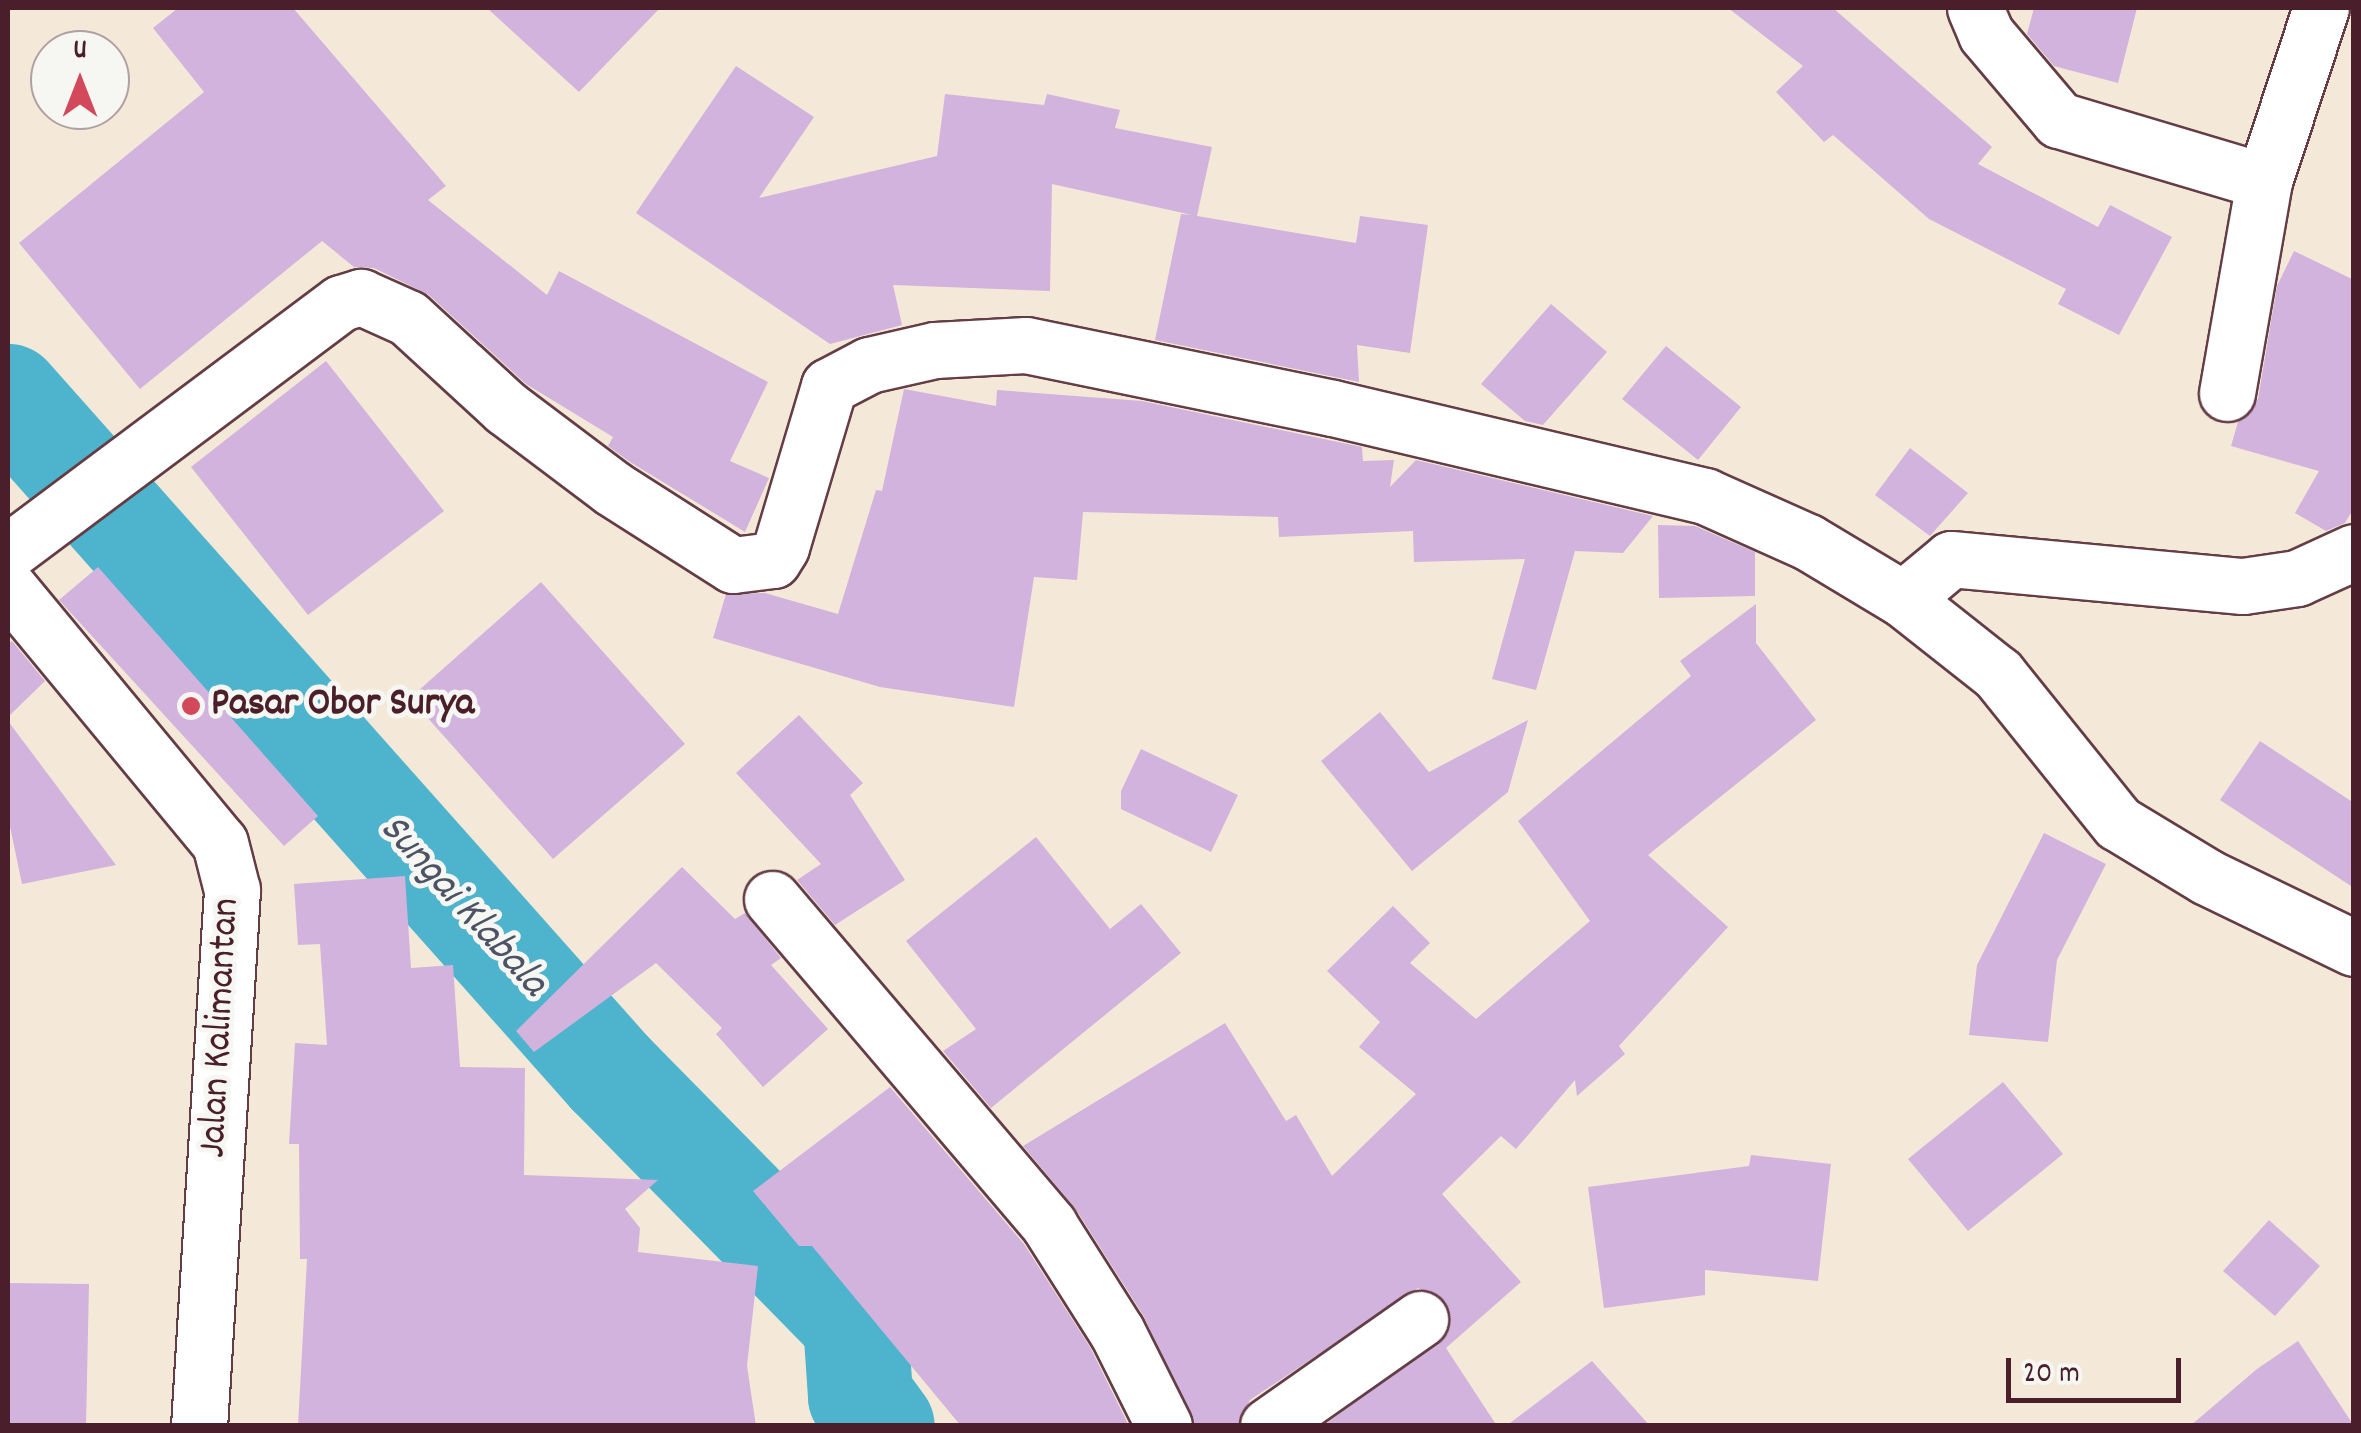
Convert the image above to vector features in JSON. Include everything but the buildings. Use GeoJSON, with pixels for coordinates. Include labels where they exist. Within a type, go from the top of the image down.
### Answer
{"type":"FeatureCollection","features":[{"type":"Feature","properties":{"kind":"street"},"geometry":{"type":"LineString","coordinates":[[1975,8],[1986,34],[2059,120],[2264,181]]}},
{"type":"Feature","properties":{"kind":"street"},"geometry":{"type":"LineString","coordinates":[[2227,393],[2264,181],[2321,8]]}},
{"type":"Feature","properties":{"kind":"street"},"geometry":{"type":"LineString","coordinates":[[27,540],[140,448],[320,324],[341,302],[361,297],[408,318],[506,408],[683,537],[733,565],[773,560],[781,546],[829,386],[869,365],[935,350],[1026,345],[1333,408],[1705,496],[1808,542],[1903,599],[1998,674],[2118,823],[2207,877],[2354,948]]}},
{"type":"Feature","properties":{"kind":"street"},"geometry":{"type":"LineString","coordinates":[[1903,599],[1950,559],[2243,586],[2297,578],[2354,552]]}},
{"type":"Feature","properties":{"kind":"street","name":"Jalan Kalimantan"},"geometry":{"type":"LineString","coordinates":[[8,587],[220,843],[232,890],[199,1426]]}},
{"type":"Feature","properties":{"kind":"street"},"geometry":{"type":"LineString","coordinates":[[772,898],[1049,1224],[1117,1332],[1164,1426]]}},
{"type":"Feature","properties":{"kind":"street"},"geometry":{"type":"LineString","coordinates":[[1268,1426],[1420,1319]]}},
{"type":"Feature","properties":{"kind":"waterway","name":"Sungai Klabala"},"geometry":{"type":"LineString","coordinates":[[8,396],[610,1073],[855,1322],[860,1396],[882,1426]]}},
{"type":"Feature","properties":{"kind":"place","name":"Pasar Obor Surya"},"geometry":{"type":"Point","coordinates":[191,706]}}]}
